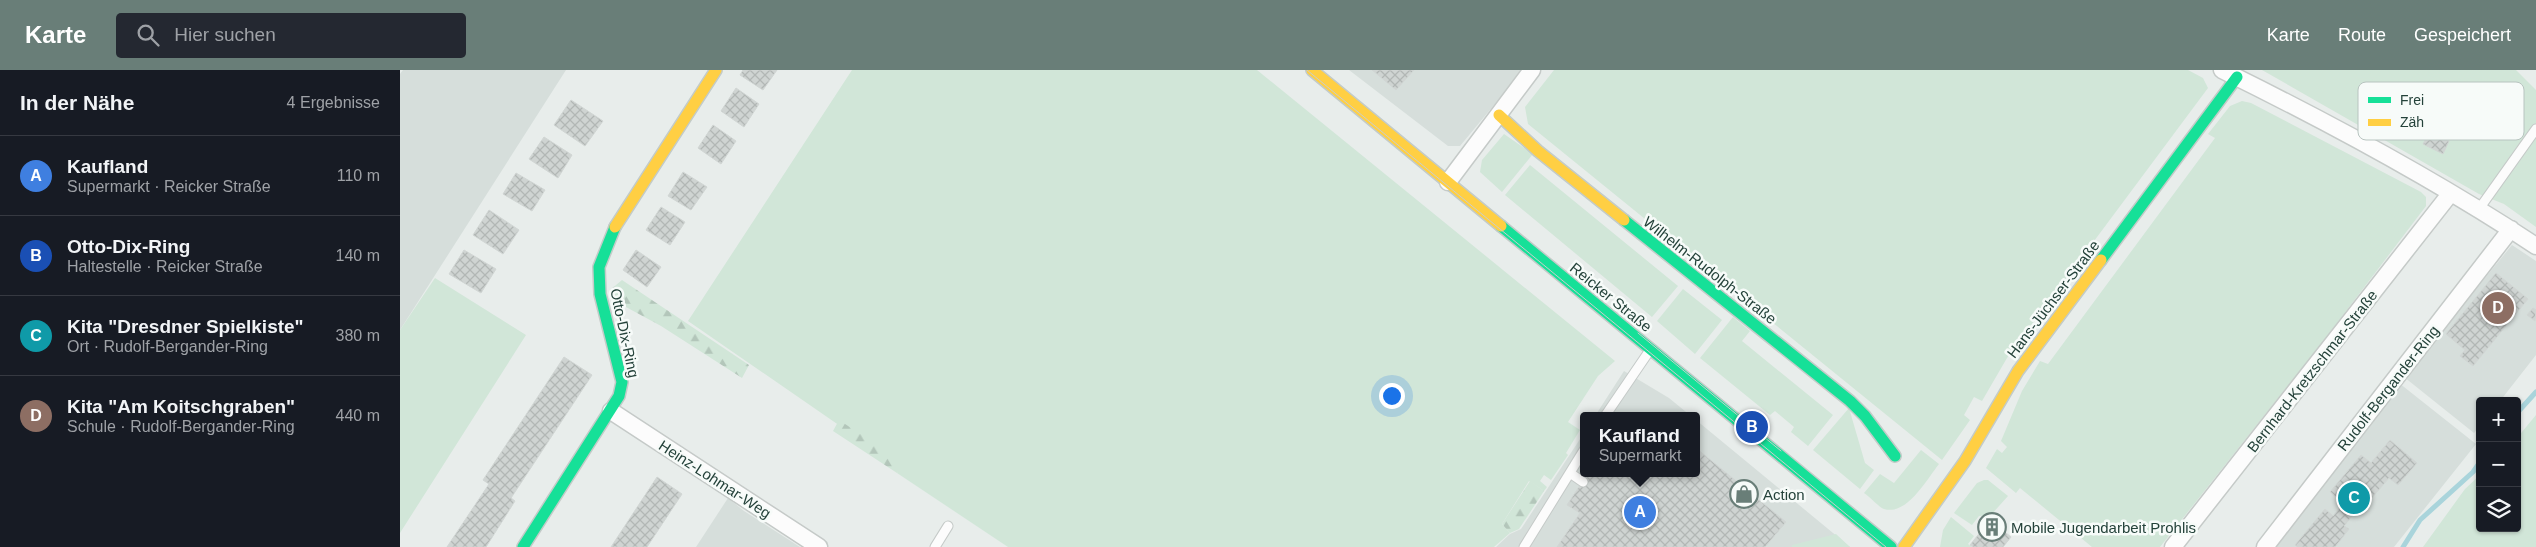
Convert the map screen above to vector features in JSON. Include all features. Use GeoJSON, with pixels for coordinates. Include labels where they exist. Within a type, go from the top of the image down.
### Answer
{"type":"FeatureCollection","features":[{"type":"Feature","properties":{"kind":"street","name":"Otto-Dix-Ring"},"geometry":{"type":"LineString","coordinates":[[523,547],[619,396],[622,382],[600,294],[599,267],[612,231],[716,70]]}},
{"type":"Feature","properties":{"kind":"street","name":"Reicker Straße"},"geometry":{"type":"LineString","coordinates":[[1312,70],[1892,547]]}},
{"type":"Feature","properties":{"kind":"street"},"geometry":{"type":"LineString","coordinates":[[2222,70],[2358,140]]}},
{"type":"Feature","properties":{"kind":"street"},"geometry":{"type":"LineString","coordinates":[[1448,182],[1499,115],[1528,71]]}},
{"type":"Feature","properties":{"kind":"street","name":"Hans-Jüchser-Straße"},"geometry":{"type":"LineString","coordinates":[[1904,547],[1966,461],[1997,412],[2018,370],[2237,78]]}},
{"type":"Feature","properties":{"kind":"street","name":"Wilhelm-Rudolph-Straße"},"geometry":{"type":"LineString","coordinates":[[1499,115],[1546,158],[1850,401],[1865,416],[1895,456]]}},
{"type":"Feature","properties":{"kind":"street"},"geometry":{"type":"LineString","coordinates":[[2359,140],[2479,209],[2536,246]]}},
{"type":"Feature","properties":{"kind":"street","name":"Bernhard-Kretzschmar-Straße"},"geometry":{"type":"LineString","coordinates":[[2173,547],[2450,194]]}},
{"type":"Feature","properties":{"kind":"street","name":"Rudolf-Bergander-Ring"},"geometry":{"type":"LineString","coordinates":[[2265,547],[2511,229]]}},
{"type":"Feature","properties":{"kind":"street","name":"Heinz-Lohmar-Weg"},"geometry":{"type":"LineString","coordinates":[[611,410],[819,547]]}},
{"type":"Feature","properties":{"kind":"lane"},"geometry":{"type":"LineString","coordinates":[[2479,209],[2536,129]]}},
{"type":"Feature","properties":{"kind":"lane"},"geometry":{"type":"LineString","coordinates":[[1608,412],[1650,349]]}},
{"type":"Feature","properties":{"kind":"lane"},"geometry":{"type":"LineString","coordinates":[[1524,547],[1580,456]]}},
{"type":"Feature","properties":{"kind":"lane"},"geometry":{"type":"LineString","coordinates":[[1570,472],[1583,482]]}},
{"type":"Feature","properties":{"kind":"lane"},"geometry":{"type":"LineString","coordinates":[[935,547],[948,526]]}},
{"type":"Feature","properties":{"kind":"shaded area"},"geometry":{"type":"Polygon","coordinates":[[[403,70],[566,70],[400,330],[400,74],[403,70]]]}},
{"type":"Feature","properties":{"kind":"shaded area"},"geometry":{"type":"Polygon","coordinates":[[[1349,70],[1523,70],[1460,146],[1448,146],[1349,70]]]}},
{"type":"Feature","properties":{"kind":"shaded area"},"geometry":{"type":"Polygon","coordinates":[[[2512,245],[2536,261],[2536,355],[2503,397],[2476,397],[2476,431],[2474,433],[2404,377],[2512,245]]]}},
{"type":"Feature","properties":{"kind":"shaded area"},"geometry":{"type":"Polygon","coordinates":[[[1624,371],[1669,398],[1686,412],[1598,412],[1624,371]]]}},
{"type":"Feature","properties":{"kind":"shaded area"},"geometry":{"type":"Polygon","coordinates":[[[2399,383],[2476,444],[2394,547],[2271,547],[2399,383]]]}},
{"type":"Feature","properties":{"kind":"shaded area"},"geometry":{"type":"Polygon","coordinates":[[[1700,423],[1850,547],[1496,547],[1510,534],[1521,529],[1580,439],[1580,477],[1700,477],[1700,423]]]}},
{"type":"Feature","properties":{"kind":"shaded area"},"geometry":{"type":"Polygon","coordinates":[[[728,498],[744,511],[800,547],[696,547],[728,498]]]}},
{"type":"Feature","properties":{"kind":"green space"},"geometry":{"type":"Polygon","coordinates":[[[852,70],[1257,70],[1615,361],[1598,376],[1568,422],[1580,430],[1566,453],[1568,455],[1551,480],[1544,475],[1540,481],[1547,487],[1544,491],[1529,481],[1502,524],[1510,533],[1494,547],[1008,547],[897,473],[898,471],[843,428],[688,321],[852,70]]]}},
{"type":"Feature","properties":{"kind":"green space"},"geometry":{"type":"Polygon","coordinates":[[[1554,70],[2188,70],[2203,78],[2208,88],[2007,358],[1982,401],[1974,397],[1964,415],[1970,420],[1942,460],[1528,124],[1525,107],[1554,70]]]}},
{"type":"Feature","properties":{"kind":"green space"},"geometry":{"type":"Polygon","coordinates":[[[2262,70],[2516,70],[2536,90],[2536,227],[2504,204],[2479,194],[2384,140],[2524,140],[2524,82],[2358,82],[2358,125],[2262,70]]]}},
{"type":"Feature","properties":{"kind":"green space"},"geometry":{"type":"Polygon","coordinates":[[[2242,101],[2251,103],[2421,192],[2426,197],[2426,206],[2321,344],[2160,547],[2092,547],[2020,488],[2016,493],[1986,468],[1997,449],[2002,453],[2007,447],[2001,441],[2022,391],[2040,361],[2048,364],[2215,138],[2208,134],[2230,106],[2242,101]]]}},
{"type":"Feature","properties":{"kind":"green space"},"geometry":{"type":"Polygon","coordinates":[[[1504,134],[1533,154],[1502,192],[1480,172],[1482,160],[1504,134]]]}},
{"type":"Feature","properties":{"kind":"green space"},"geometry":{"type":"Polygon","coordinates":[[[1530,165],[1678,286],[1652,317],[1505,195],[1530,165]]]}},
{"type":"Feature","properties":{"kind":"green space"},"geometry":{"type":"Polygon","coordinates":[[[435,278],[526,335],[400,533],[400,330],[435,278]]]}},
{"type":"Feature","properties":{"kind":"green space"},"geometry":{"type":"Polygon","coordinates":[[[622,280],[749,365],[742,378],[661,326],[613,300],[610,290],[622,280]]]}},
{"type":"Feature","properties":{"kind":"green space"},"geometry":{"type":"Polygon","coordinates":[[[1683,289],[1722,320],[1695,354],[1657,321],[1683,289]]]}},
{"type":"Feature","properties":{"kind":"green space"},"geometry":{"type":"Polygon","coordinates":[[[1733,317],[1750,331],[1742,341],[1833,415],[1808,446],[1791,432],[1794,427],[1775,411],[1770,415],[1700,358],[1733,317]]]}},
{"type":"Feature","properties":{"kind":"green space"},"geometry":{"type":"Polygon","coordinates":[[[1849,408],[1865,463],[1874,470],[1860,489],[1813,450],[1849,408]]]}},
{"type":"Feature","properties":{"kind":"green space"},"geometry":{"type":"Polygon","coordinates":[[[2536,415],[2536,547],[2423,547],[2465,489],[2476,479],[2476,532],[2521,532],[2521,433],[2536,415]]]}},
{"type":"Feature","properties":{"kind":"green space"},"geometry":{"type":"Polygon","coordinates":[[[839,420],[904,463],[897,473],[833,431],[839,420]]]}},
{"type":"Feature","properties":{"kind":"green space"},"geometry":{"type":"Polygon","coordinates":[[[1921,450],[1939,464],[1916,495],[1908,502],[1892,510],[1884,509],[1864,493],[1880,474],[1894,483],[1921,450]]]}},
{"type":"Feature","properties":{"kind":"green space"},"geometry":{"type":"Polygon","coordinates":[[[1988,480],[2008,496],[1991,515],[1979,516],[1972,525],[1954,513],[1977,483],[1988,480]]]}},
{"type":"Feature","properties":{"kind":"green space"},"geometry":{"type":"Polygon","coordinates":[[[1530,481],[1544,491],[1519,529],[1510,533],[1502,524],[1530,481]]]}},
{"type":"Feature","properties":{"kind":"green space"},"geometry":{"type":"Polygon","coordinates":[[[1951,517],[1974,536],[1968,544],[1972,547],[1940,547],[1943,530],[1951,517]]]}},
{"type":"Feature","properties":{"kind":"green space"},"geometry":{"type":"Polygon","coordinates":[[[1836,534],[1850,547],[1792,547],[1792,545],[1836,534]]]}},
{"type":"Feature","properties":{"kind":"building"},"geometry":{"type":"Polygon","coordinates":[[[743,70],[777,70],[763,90],[740,75],[743,70]]]}},
{"type":"Feature","properties":{"kind":"building"},"geometry":{"type":"Polygon","coordinates":[[[1372,70],[1414,70],[1396,90],[1372,70]]]}},
{"type":"Feature","properties":{"kind":"building"},"geometry":{"type":"Polygon","coordinates":[[[736,88],[759,104],[744,127],[721,111],[736,88]]]}},
{"type":"Feature","properties":{"kind":"building"},"geometry":{"type":"Polygon","coordinates":[[[571,100],[603,121],[585,146],[554,125],[571,100]]]}},
{"type":"Feature","properties":{"kind":"building"},"geometry":{"type":"Polygon","coordinates":[[[713,125],[736,141],[721,164],[698,148],[713,125]]]}},
{"type":"Feature","properties":{"kind":"building"},"geometry":{"type":"Polygon","coordinates":[[[544,137],[572,155],[558,178],[529,159],[544,137]]]}},
{"type":"Feature","properties":{"kind":"building"},"geometry":{"type":"Polygon","coordinates":[[[2425,140],[2449,141],[2443,154],[2423,144],[2425,140]]]}},
{"type":"Feature","properties":{"kind":"building"},"geometry":{"type":"Polygon","coordinates":[[[683,172],[707,187],[691,210],[668,196],[683,172]]]}},
{"type":"Feature","properties":{"kind":"building"},"geometry":{"type":"Polygon","coordinates":[[[516,173],[545,190],[532,211],[503,194],[516,173]]]}},
{"type":"Feature","properties":{"kind":"building"},"geometry":{"type":"Polygon","coordinates":[[[661,207],[685,222],[670,245],[646,230],[661,207]]]}},
{"type":"Feature","properties":{"kind":"building"},"geometry":{"type":"Polygon","coordinates":[[[489,210],[519,230],[503,254],[473,235],[489,210]]]}},
{"type":"Feature","properties":{"kind":"building"},"geometry":{"type":"Polygon","coordinates":[[[464,250],[496,269],[481,293],[449,274],[464,250]]]}},
{"type":"Feature","properties":{"kind":"building"},"geometry":{"type":"Polygon","coordinates":[[[636,250],[661,267],[647,287],[623,270],[636,250]]]}},
{"type":"Feature","properties":{"kind":"building"},"geometry":{"type":"Polygon","coordinates":[[[2496,273],[2528,299],[2473,366],[2460,356],[2465,350],[2446,334],[2496,273]]]}},
{"type":"Feature","properties":{"kind":"building"},"geometry":{"type":"Polygon","coordinates":[[[2533,308],[2536,310],[2535,321],[2527,315],[2533,308]]]}},
{"type":"Feature","properties":{"kind":"building"},"geometry":{"type":"Polygon","coordinates":[[[564,357],[592,375],[511,498],[515,501],[486,547],[447,547],[489,484],[483,480],[564,357]]]}},
{"type":"Feature","properties":{"kind":"building"},"geometry":{"type":"Polygon","coordinates":[[[2390,440],[2417,463],[2398,485],[2389,478],[2358,514],[2355,512],[2344,526],[2349,529],[2335,547],[2298,547],[2295,545],[2325,509],[2333,516],[2343,503],[2330,492],[2361,455],[2371,463],[2390,440]]]}},
{"type":"Feature","properties":{"kind":"building"},"geometry":{"type":"Polygon","coordinates":[[[1700,451],[1786,522],[1765,547],[1557,547],[1580,513],[1567,505],[1585,477],[1700,477],[1700,451]]]}},
{"type":"Feature","properties":{"kind":"building"},"geometry":{"type":"Polygon","coordinates":[[[657,477],[682,494],[647,547],[611,547],[657,477]]]}},
{"type":"Feature","properties":{"kind":"building","name":"Mobile Jugendarbeit Prohlis"},"geometry":{"type":"Polygon","coordinates":[[[1990,520],[2011,537],[2003,547],[1973,547],[1970,545],[1990,520]]]}},
{"type":"Feature","properties":{"kind":"waterway"},"geometry":{"type":"LineString","coordinates":[[2521,409],[2536,392]]}},
{"type":"Feature","properties":{"kind":"waterway"},"geometry":{"type":"LineString","coordinates":[[2403,547],[2420,520],[2476,468]]}},
{"type":"Feature","properties":{"kind":"tram line"},"geometry":{"type":"LineString","coordinates":[[1307,70],[1886,547]]}},
{"type":"Feature","properties":{"kind":"tram line"},"geometry":{"type":"LineString","coordinates":[[1638,333],[1781,451]]}},
{"type":"Feature","properties":{"kind":"traffic: fast"},"geometry":{"type":"LineString","coordinates":[[2101,260],[2237,77]]}},
{"type":"Feature","properties":{"kind":"traffic: fast"},"geometry":{"type":"LineString","coordinates":[[1624,220],[1850,401],[1865,416],[1895,456]]}},
{"type":"Feature","properties":{"kind":"traffic: fast"},"geometry":{"type":"LineString","coordinates":[[1501,226],[1891,547]]}},
{"type":"Feature","properties":{"kind":"traffic: fast"},"geometry":{"type":"LineString","coordinates":[[523,547],[619,396],[622,382],[600,294],[599,267],[615,227]]}},
{"type":"Feature","properties":{"kind":"traffic: slow"},"geometry":{"type":"LineString","coordinates":[[615,227],[716,70]]}},
{"type":"Feature","properties":{"kind":"traffic: slow"},"geometry":{"type":"LineString","coordinates":[[1312,70],[1501,226]]}},
{"type":"Feature","properties":{"kind":"traffic: slow"},"geometry":{"type":"LineString","coordinates":[[1499,115],[1538,151],[1624,220]]}},
{"type":"Feature","properties":{"kind":"traffic: slow"},"geometry":{"type":"LineString","coordinates":[[1904,547],[1965,461],[2018,371],[2101,260]]}},
{"type":"Feature","properties":{"kind":"place","name":"Kita \"Am Koitschgraben\""},"geometry":{"type":"Point","coordinates":[2498,308]}},
{"type":"Feature","properties":{"kind":"place","name":"Otto-Dix-Ring"},"geometry":{"type":"Point","coordinates":[1752,427]}},
{"type":"Feature","properties":{"kind":"place","name":"Action"},"geometry":{"type":"Point","coordinates":[1744,494]}},
{"type":"Feature","properties":{"kind":"place","name":"Kita \"Dresdner Spielkiste\""},"geometry":{"type":"Point","coordinates":[2354,498]}},
{"type":"Feature","properties":{"kind":"place","name":"Kaufland"},"geometry":{"type":"Point","coordinates":[1640,512]}},
{"type":"Feature","properties":{"kind":"place","name":"Mobile Jugendarbeit Prohlis"},"geometry":{"type":"Point","coordinates":[1992,527]}}]}
